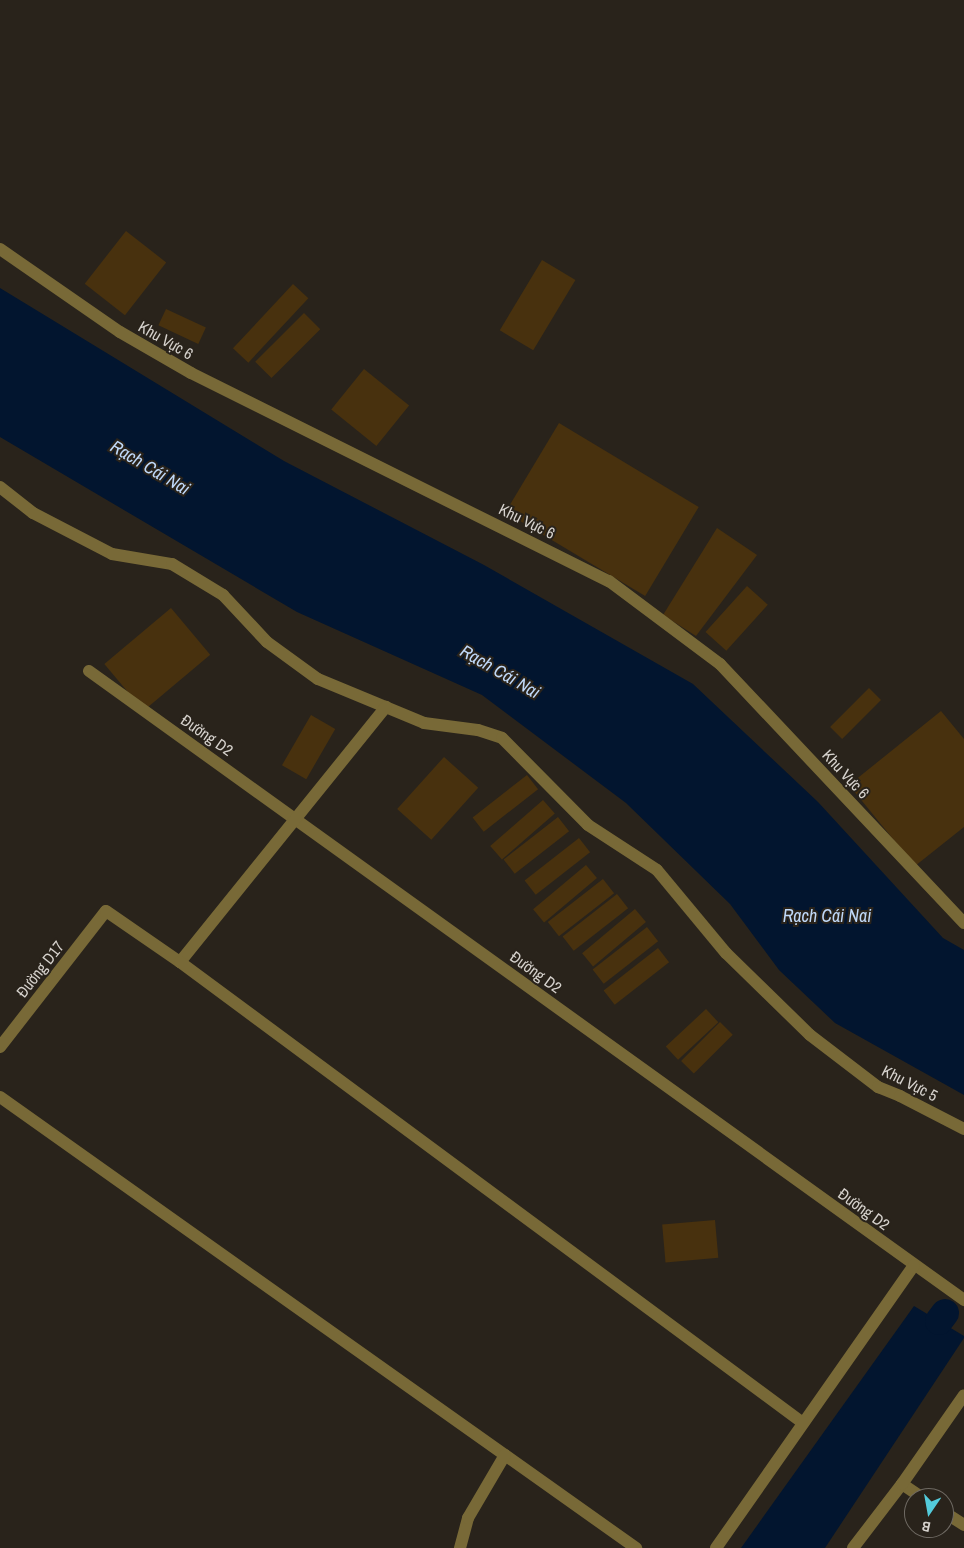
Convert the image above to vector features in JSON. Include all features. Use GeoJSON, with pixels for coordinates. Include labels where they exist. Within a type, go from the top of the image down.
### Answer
{"type":"FeatureCollection","features":[{"type":"Feature","properties":{"kind":"street","name":"Khu Vực 6"},"geometry":{"type":"LineString","coordinates":[[0,249],[120,332],[160,356],[609,581],[720,664],[964,923]]}},
{"type":"Feature","properties":{"kind":"street","name":"Khu Vực 5"},"geometry":{"type":"LineString","coordinates":[[0,487],[33,513],[112,554],[172,564],[223,594],[268,642],[318,679],[424,723],[478,730],[502,738],[588,825],[657,870],[726,953],[810,1035],[878,1087],[900,1096],[964,1129]]}},
{"type":"Feature","properties":{"kind":"street","name":"Đường D2"},"geometry":{"type":"LineString","coordinates":[[89,671],[964,1300]]}},
{"type":"Feature","properties":{"kind":"street"},"geometry":{"type":"LineString","coordinates":[[386,707],[180,962],[804,1424]]}},
{"type":"Feature","properties":{"kind":"street","name":"Đường D17"},"geometry":{"type":"LineString","coordinates":[[0,1047],[106,911],[180,962]]}},
{"type":"Feature","properties":{"kind":"street"},"geometry":{"type":"LineString","coordinates":[[0,1097],[636,1548]]}},
{"type":"Feature","properties":{"kind":"street"},"geometry":{"type":"LineString","coordinates":[[716,1548],[914,1265]]}},
{"type":"Feature","properties":{"kind":"street"},"geometry":{"type":"LineString","coordinates":[[853,1548],[902,1484],[964,1395]]}},
{"type":"Feature","properties":{"kind":"street"},"geometry":{"type":"LineString","coordinates":[[460,1548],[468,1518],[505,1455]]}},
{"type":"Feature","properties":{"kind":"street"},"geometry":{"type":"LineString","coordinates":[[902,1484],[908,1488]]}},
{"type":"Feature","properties":{"kind":"water","name":"Rạch Cái Nai"},"geometry":{"type":"Polygon","coordinates":[[[0,288],[284,461],[484,565],[693,684],[818,802],[943,938],[964,950],[964,1095],[835,1023],[779,970],[730,904],[626,803],[482,695],[297,612],[0,437],[0,288]]]}},
{"type":"Feature","properties":{"kind":"water"},"geometry":{"type":"Polygon","coordinates":[[[914,1306],[964,1336],[964,1338],[825,1548],[741,1548],[914,1306]]]}},
{"type":"Feature","properties":{"kind":"building"},"geometry":{"type":"Polygon","coordinates":[[[126,231],[166,262],[125,315],[85,284],[126,231]]]}},
{"type":"Feature","properties":{"kind":"building"},"geometry":{"type":"Polygon","coordinates":[[[542,260],[575,280],[533,350],[500,330],[542,260]]]}},
{"type":"Feature","properties":{"kind":"building"},"geometry":{"type":"Polygon","coordinates":[[[293,284],[308,298],[248,363],[233,348],[293,284]]]}},
{"type":"Feature","properties":{"kind":"building"},"geometry":{"type":"Polygon","coordinates":[[[166,309],[206,328],[198,344],[158,325],[166,309]]]}},
{"type":"Feature","properties":{"kind":"building"},"geometry":{"type":"Polygon","coordinates":[[[304,313],[320,329],[271,378],[255,362],[304,313]]]}},
{"type":"Feature","properties":{"kind":"building"},"geometry":{"type":"Polygon","coordinates":[[[364,369],[409,406],[376,446],[331,409],[364,369]]]}},
{"type":"Feature","properties":{"kind":"building"},"geometry":{"type":"Polygon","coordinates":[[[559,423],[699,507],[645,596],[505,512],[559,423]]]}},
{"type":"Feature","properties":{"kind":"building"},"geometry":{"type":"Polygon","coordinates":[[[717,528],[757,555],[696,636],[663,615],[717,528]]]}},
{"type":"Feature","properties":{"kind":"building"},"geometry":{"type":"Polygon","coordinates":[[[747,586],[768,605],[726,651],[706,632],[747,586]]]}},
{"type":"Feature","properties":{"kind":"building"},"geometry":{"type":"Polygon","coordinates":[[[171,608],[210,655],[144,711],[104,664],[171,608]]]}},
{"type":"Feature","properties":{"kind":"building"},"geometry":{"type":"Polygon","coordinates":[[[869,688],[881,700],[842,739],[830,727],[869,688]]]}},
{"type":"Feature","properties":{"kind":"building"},"geometry":{"type":"Polygon","coordinates":[[[941,711],[964,739],[964,827],[915,866],[849,785],[941,711]]]}},
{"type":"Feature","properties":{"kind":"building"},"geometry":{"type":"Polygon","coordinates":[[[311,715],[335,729],[306,779],[282,765],[311,715]]]}},
{"type":"Feature","properties":{"kind":"building"},"geometry":{"type":"Polygon","coordinates":[[[444,757],[478,788],[431,840],[397,809],[444,757]]]}},
{"type":"Feature","properties":{"kind":"building"},"geometry":{"type":"Polygon","coordinates":[[[527,775],[538,789],[484,832],[473,817],[527,775]]]}},
{"type":"Feature","properties":{"kind":"building"},"geometry":{"type":"Polygon","coordinates":[[[543,800],[555,814],[502,860],[490,846],[543,800]]]}},
{"type":"Feature","properties":{"kind":"building"},"geometry":{"type":"Polygon","coordinates":[[[558,817],[569,831],[515,874],[504,859],[558,817]]]}},
{"type":"Feature","properties":{"kind":"building"},"geometry":{"type":"Polygon","coordinates":[[[579,838],[590,852],[536,895],[525,880],[579,838]]]}},
{"type":"Feature","properties":{"kind":"building"},"geometry":{"type":"Polygon","coordinates":[[[586,865],[597,878],[544,922],[533,909],[586,865]]]}},
{"type":"Feature","properties":{"kind":"building"},"geometry":{"type":"Polygon","coordinates":[[[603,879],[614,893],[559,936],[548,922],[603,879]]]}},
{"type":"Feature","properties":{"kind":"building"},"geometry":{"type":"Polygon","coordinates":[[[617,894],[628,908],[574,951],[563,936],[617,894]]]}},
{"type":"Feature","properties":{"kind":"building"},"geometry":{"type":"Polygon","coordinates":[[[635,909],[646,922],[593,966],[582,953],[635,909]]]}},
{"type":"Feature","properties":{"kind":"building"},"geometry":{"type":"Polygon","coordinates":[[[647,927],[658,941],[604,984],[593,969],[647,927]]]}},
{"type":"Feature","properties":{"kind":"building"},"geometry":{"type":"Polygon","coordinates":[[[658,948],[669,962],[615,1005],[604,990],[658,948]]]}},
{"type":"Feature","properties":{"kind":"building"},"geometry":{"type":"Polygon","coordinates":[[[706,1009],[718,1022],[678,1060],[666,1047],[706,1009]]]}},
{"type":"Feature","properties":{"kind":"building"},"geometry":{"type":"Polygon","coordinates":[[[720,1022],[733,1035],[694,1074],[681,1061],[720,1022]]]}},
{"type":"Feature","properties":{"kind":"building"},"geometry":{"type":"Polygon","coordinates":[[[715,1220],[718,1258],[666,1262],[662,1225],[715,1220]]]}},
{"type":"Feature","properties":{"kind":"waterway"},"geometry":{"type":"LineString","coordinates":[[939,1321],[945,1313]]}}]}
